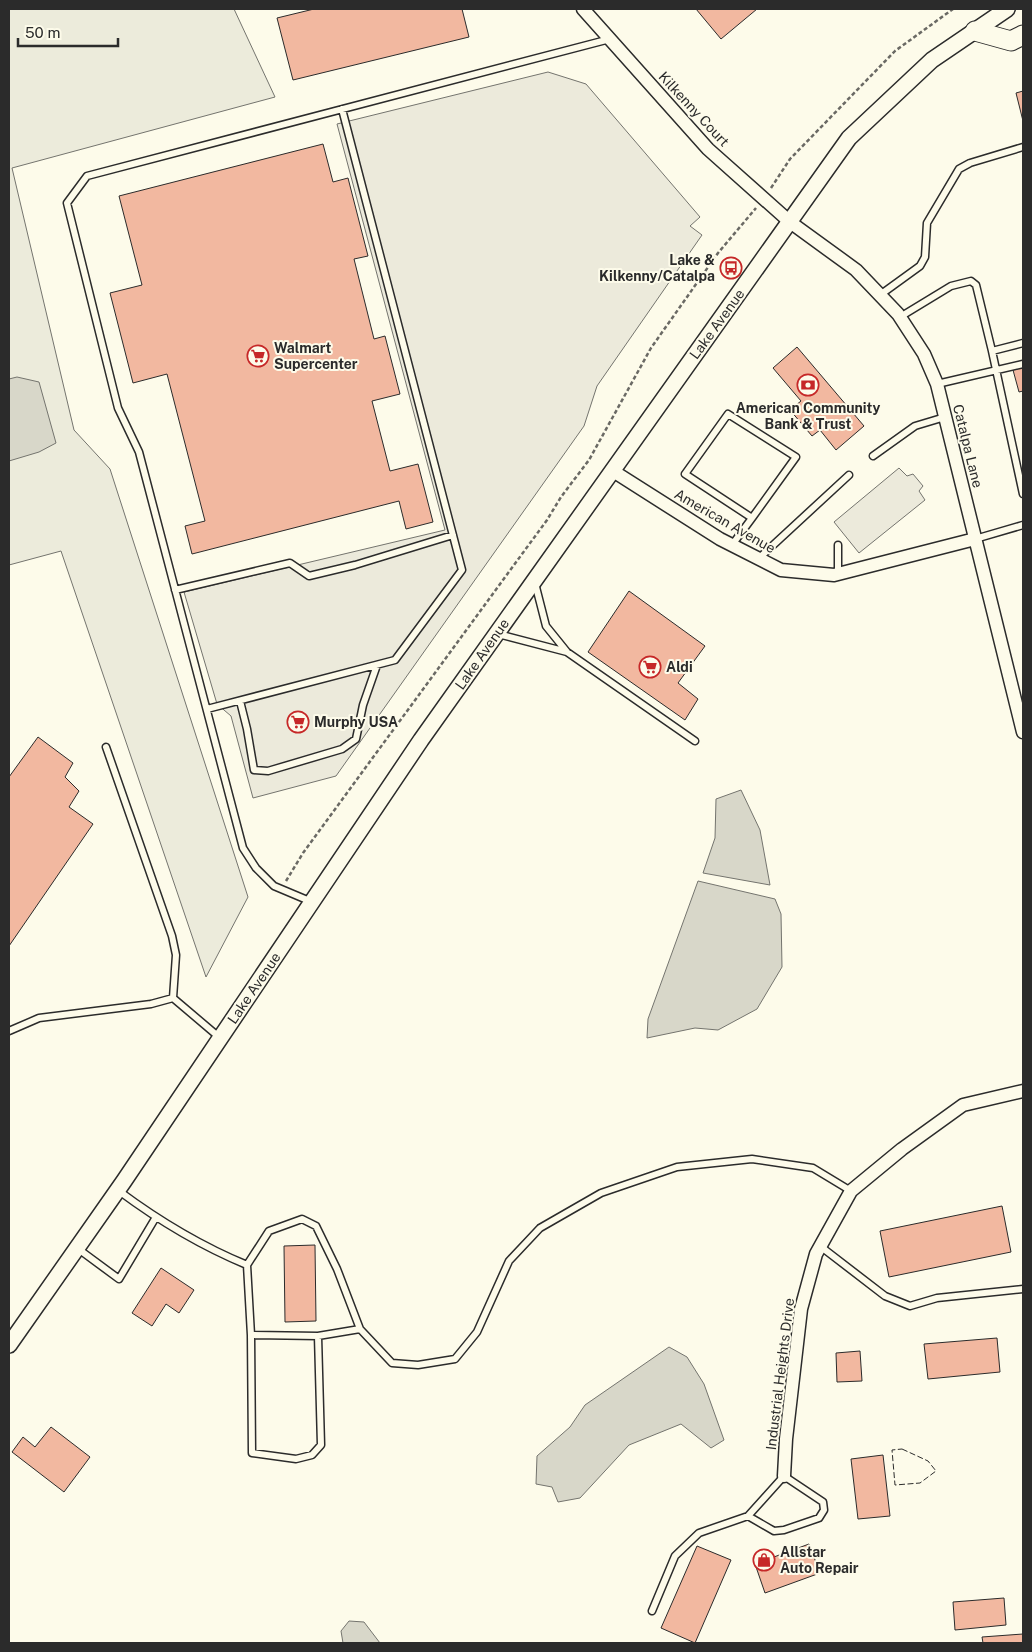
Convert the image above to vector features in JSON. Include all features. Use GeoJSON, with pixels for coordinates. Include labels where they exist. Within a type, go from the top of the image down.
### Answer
{"type":"FeatureCollection","features":[{"type":"Feature","properties":{"kind":"main road"},"geometry":{"type":"LineString","coordinates":[[975,30],[1011,41],[1023,35]]}},
{"type":"Feature","properties":{"kind":"street","name":"Kilkenny Court"},"geometry":{"type":"LineString","coordinates":[[583,9],[708,149],[790,222]]}},
{"type":"Feature","properties":{"kind":"street","name":"Lake Avenue"},"geometry":{"type":"LineString","coordinates":[[9,1345],[118,1190],[421,740],[849,138],[932,60],[1007,9]]}},
{"type":"Feature","properties":{"kind":"street","name":"Catalpa Lane"},"geometry":{"type":"LineString","coordinates":[[790,222],[856,270],[900,317],[924,354],[937,384],[1023,732]]}},
{"type":"Feature","properties":{"kind":"street","name":"American Avenue"},"geometry":{"type":"LineString","coordinates":[[613,471],[732,545],[781,570],[838,574],[975,538]]}},
{"type":"Feature","properties":{"kind":"street","name":"Industrial Heights Drive"},"geometry":{"type":"LineString","coordinates":[[784,1476],[786,1439],[800,1308],[816,1254],[851,1191],[902,1149],[963,1105],[1023,1091]]}},
{"type":"Feature","properties":{"kind":"lane"},"geometry":{"type":"LineString","coordinates":[[312,902],[274,886],[256,868],[243,848],[139,452],[118,408],[67,203],[88,176],[610,39]]}},
{"type":"Feature","properties":{"kind":"lane"},"geometry":{"type":"LineString","coordinates":[[207,709],[396,660],[462,570],[342,110]]}},
{"type":"Feature","properties":{"kind":"lane"},"geometry":{"type":"LineString","coordinates":[[880,295],[920,266],[924,257],[927,223],[959,169],[970,163],[1023,147]]}},
{"type":"Feature","properties":{"kind":"lane"},"geometry":{"type":"LineString","coordinates":[[900,317],[951,286],[971,282],[976,285],[997,370],[1023,494]]}},
{"type":"Feature","properties":{"kind":"lane"},"geometry":{"type":"LineString","coordinates":[[992,351],[1023,342]]}},
{"type":"Feature","properties":{"kind":"lane"},"geometry":{"type":"LineString","coordinates":[[937,384],[1023,364]]}},
{"type":"Feature","properties":{"kind":"lane"},"geometry":{"type":"LineString","coordinates":[[732,545],[752,518],[796,457],[728,414],[685,474],[752,518]]}},
{"type":"Feature","properties":{"kind":"lane"},"geometry":{"type":"LineString","coordinates":[[873,456],[915,426],[945,417]]}},
{"type":"Feature","properties":{"kind":"lane"},"geometry":{"type":"LineString","coordinates":[[758,558],[849,475]]}},
{"type":"Feature","properties":{"kind":"lane"},"geometry":{"type":"LineString","coordinates":[[975,538],[1023,525]]}},
{"type":"Feature","properties":{"kind":"lane"},"geometry":{"type":"LineString","coordinates":[[175,590],[290,563],[309,576],[355,565],[453,536]]}},
{"type":"Feature","properties":{"kind":"lane"},"geometry":{"type":"LineString","coordinates":[[838,545],[838,574]]}},
{"type":"Feature","properties":{"kind":"lane"},"geometry":{"type":"LineString","coordinates":[[534,581],[546,626],[567,652],[695,741]]}},
{"type":"Feature","properties":{"kind":"lane"},"geometry":{"type":"LineString","coordinates":[[496,634],[567,652]]}},
{"type":"Feature","properties":{"kind":"lane"},"geometry":{"type":"LineString","coordinates":[[240,701],[254,770],[268,770],[342,749],[356,739],[363,705],[377,665]]}},
{"type":"Feature","properties":{"kind":"lane"},"geometry":{"type":"LineString","coordinates":[[106,747],[172,936],[176,955],[172,998]]}},
{"type":"Feature","properties":{"kind":"lane"},"geometry":{"type":"LineString","coordinates":[[9,1032],[39,1018],[151,1004],[172,998]]}},
{"type":"Feature","properties":{"kind":"lane"},"geometry":{"type":"LineString","coordinates":[[172,998],[220,1038]]}},
{"type":"Feature","properties":{"kind":"lane"},"geometry":{"type":"LineString","coordinates":[[318,1336],[322,1445],[312,1455],[296,1459],[252,1453],[251,1335],[247,1265],[269,1231],[302,1219],[316,1226],[337,1269],[360,1330],[392,1362],[418,1365],[455,1359],[476,1332],[509,1261],[540,1228],[601,1193],[677,1167],[752,1158],[813,1168],[851,1191]]}},
{"type":"Feature","properties":{"kind":"lane"},"geometry":{"type":"LineString","coordinates":[[118,1190],[156,1217],[218,1253],[247,1265]]}},
{"type":"Feature","properties":{"kind":"lane"},"geometry":{"type":"LineString","coordinates":[[77,1248],[119,1279],[156,1217]]}},
{"type":"Feature","properties":{"kind":"lane"},"geometry":{"type":"LineString","coordinates":[[820,1246],[885,1296],[910,1306],[937,1298],[1023,1289]]}},
{"type":"Feature","properties":{"kind":"lane"},"geometry":{"type":"LineString","coordinates":[[251,1335],[318,1336],[360,1330]]}},
{"type":"Feature","properties":{"kind":"lane"},"geometry":{"type":"LineString","coordinates":[[652,1611],[675,1556],[699,1533],[748,1516],[784,1476],[822,1502],[824,1510],[819,1518],[784,1530],[774,1531],[748,1516]]}},
{"type":"Feature","properties":{"kind":"path"},"geometry":{"type":"LineString","coordinates":[[281,889],[303,853],[548,520],[560,497],[589,460],[651,348],[718,253],[764,199],[790,159],[896,51],[953,9]]}},
{"type":"Feature","properties":{"kind":"shaded area"},"geometry":{"type":"Polygon","coordinates":[[[9,9],[234,9],[275,97],[12,168],[74,430],[110,469],[248,897],[206,977],[61,551],[9,565],[9,9]]]}},
{"type":"Feature","properties":{"kind":"shaded area"},"geometry":{"type":"Polygon","coordinates":[[[548,72],[586,84],[700,217],[690,226],[702,235],[597,386],[584,426],[336,776],[253,798],[231,716],[217,704],[184,592],[445,530],[337,124],[548,72]]]}},
{"type":"Feature","properties":{"kind":"shaded area"},"geometry":{"type":"Polygon","coordinates":[[[17,377],[39,382],[56,443],[39,452],[9,461],[9,379],[17,377]]]}},
{"type":"Feature","properties":{"kind":"shaded area"},"geometry":{"type":"Polygon","coordinates":[[[899,468],[907,476],[913,474],[923,486],[919,491],[925,500],[859,553],[834,522],[899,468]]]}},
{"type":"Feature","properties":{"kind":"shaded area"},"geometry":{"type":"Polygon","coordinates":[[[741,790],[760,830],[770,885],[703,873],[715,838],[716,799],[741,790]]]}},
{"type":"Feature","properties":{"kind":"shaded area"},"geometry":{"type":"Polygon","coordinates":[[[698,881],[775,899],[781,914],[782,967],[757,1009],[718,1030],[695,1028],[647,1038],[648,1019],[698,881]]]}},
{"type":"Feature","properties":{"kind":"shaded area"},"geometry":{"type":"Polygon","coordinates":[[[669,1347],[687,1357],[704,1384],[724,1440],[711,1448],[681,1424],[629,1445],[580,1498],[558,1502],[552,1487],[536,1484],[537,1456],[570,1427],[585,1405],[669,1347]]]}},
{"type":"Feature","properties":{"kind":"shaded area"},"geometry":{"type":"Polygon","coordinates":[[[349,1621],[364,1622],[380,1643],[343,1643],[341,1631],[349,1621]]]}},
{"type":"Feature","properties":{"kind":"building"},"geometry":{"type":"Polygon","coordinates":[[[314,9],[462,9],[469,37],[293,80],[277,18],[314,9]]]}},
{"type":"Feature","properties":{"kind":"building"},"geometry":{"type":"Polygon","coordinates":[[[696,9],[757,9],[721,39],[696,9]]]}},
{"type":"Feature","properties":{"kind":"building"},"geometry":{"type":"Polygon","coordinates":[[[1023,91],[1023,121],[1016,93],[1023,91]]]}},
{"type":"Feature","properties":{"kind":"building","name":"Walmart Supercenter"},"geometry":{"type":"Polygon","coordinates":[[[323,144],[333,182],[348,178],[368,256],[354,259],[374,339],[385,336],[400,394],[372,401],[390,471],[418,464],[433,522],[406,529],[399,501],[192,554],[185,526],[205,521],[167,374],[133,383],[110,293],[142,285],[119,196],[323,144]]]}},
{"type":"Feature","properties":{"kind":"building","name":"American Community Bank & Trust"},"geometry":{"type":"Polygon","coordinates":[[[797,347],[864,426],[836,450],[820,430],[812,436],[790,410],[801,401],[773,368],[797,347]]]}},
{"type":"Feature","properties":{"kind":"building"},"geometry":{"type":"Polygon","coordinates":[[[1023,367],[1023,391],[1019,392],[1013,370],[1023,367]]]}},
{"type":"Feature","properties":{"kind":"building","name":"Aldi"},"geometry":{"type":"Polygon","coordinates":[[[629,591],[705,646],[678,683],[698,699],[685,720],[588,652],[629,591]]]}},
{"type":"Feature","properties":{"kind":"building"},"geometry":{"type":"Polygon","coordinates":[[[38,737],[73,763],[65,777],[79,791],[69,807],[93,824],[9,946],[9,777],[38,737]]]}},
{"type":"Feature","properties":{"kind":"building"},"geometry":{"type":"Polygon","coordinates":[[[1002,1206],[1011,1252],[889,1277],[880,1231],[1002,1206]]]}},
{"type":"Feature","properties":{"kind":"building"},"geometry":{"type":"Polygon","coordinates":[[[315,1245],[316,1321],[285,1322],[284,1246],[315,1245]]]}},
{"type":"Feature","properties":{"kind":"building"},"geometry":{"type":"Polygon","coordinates":[[[161,1268],[194,1290],[179,1313],[166,1304],[152,1326],[132,1313],[161,1268]]]}},
{"type":"Feature","properties":{"kind":"building"},"geometry":{"type":"Polygon","coordinates":[[[997,1338],[1000,1372],[928,1379],[924,1344],[997,1338]]]}},
{"type":"Feature","properties":{"kind":"building"},"geometry":{"type":"Polygon","coordinates":[[[860,1351],[862,1381],[837,1382],[836,1353],[860,1351]]]}},
{"type":"Feature","properties":{"kind":"building"},"geometry":{"type":"Polygon","coordinates":[[[51,1427],[90,1457],[64,1492],[12,1452],[23,1437],[35,1447],[51,1427]]]}},
{"type":"Feature","properties":{"kind":"building"},"geometry":{"type":"Polygon","coordinates":[[[883,1455],[890,1516],[858,1519],[851,1459],[883,1455]]]}},
{"type":"Feature","properties":{"kind":"building"},"geometry":{"type":"Polygon","coordinates":[[[809,1544],[820,1573],[765,1593],[755,1564],[809,1544]]]}},
{"type":"Feature","properties":{"kind":"building"},"geometry":{"type":"Polygon","coordinates":[[[697,1546],[731,1560],[695,1643],[661,1628],[697,1546]]]}},
{"type":"Feature","properties":{"kind":"building"},"geometry":{"type":"Polygon","coordinates":[[[1004,1598],[1006,1625],[955,1630],[953,1602],[1004,1598]]]}},
{"type":"Feature","properties":{"kind":"building"},"geometry":{"type":"Polygon","coordinates":[[[1023,1634],[1023,1643],[983,1643],[982,1637],[1023,1634]]]}},
{"type":"Feature","properties":{"kind":"fence"},"geometry":{"type":"LineString","coordinates":[[902,1449],[928,1461],[936,1471],[920,1483],[895,1485],[892,1450],[902,1449]]}},
{"type":"Feature","properties":{"kind":"place","name":"Lake & Kilkenny/Catalpa"},"geometry":{"type":"Point","coordinates":[731,268]}},
{"type":"Feature","properties":{"kind":"place","name":"Walmart Supercenter"},"geometry":{"type":"Point","coordinates":[258,356]}},
{"type":"Feature","properties":{"kind":"place","name":"American Community Bank & Trust"},"geometry":{"type":"Point","coordinates":[808,385]}},
{"type":"Feature","properties":{"kind":"place","name":"Aldi"},"geometry":{"type":"Point","coordinates":[650,667]}},
{"type":"Feature","properties":{"kind":"place","name":"Murphy USA"},"geometry":{"type":"Point","coordinates":[298,722]}},
{"type":"Feature","properties":{"kind":"place","name":"Allstar Auto Repair"},"geometry":{"type":"Point","coordinates":[764,1560]}}]}
